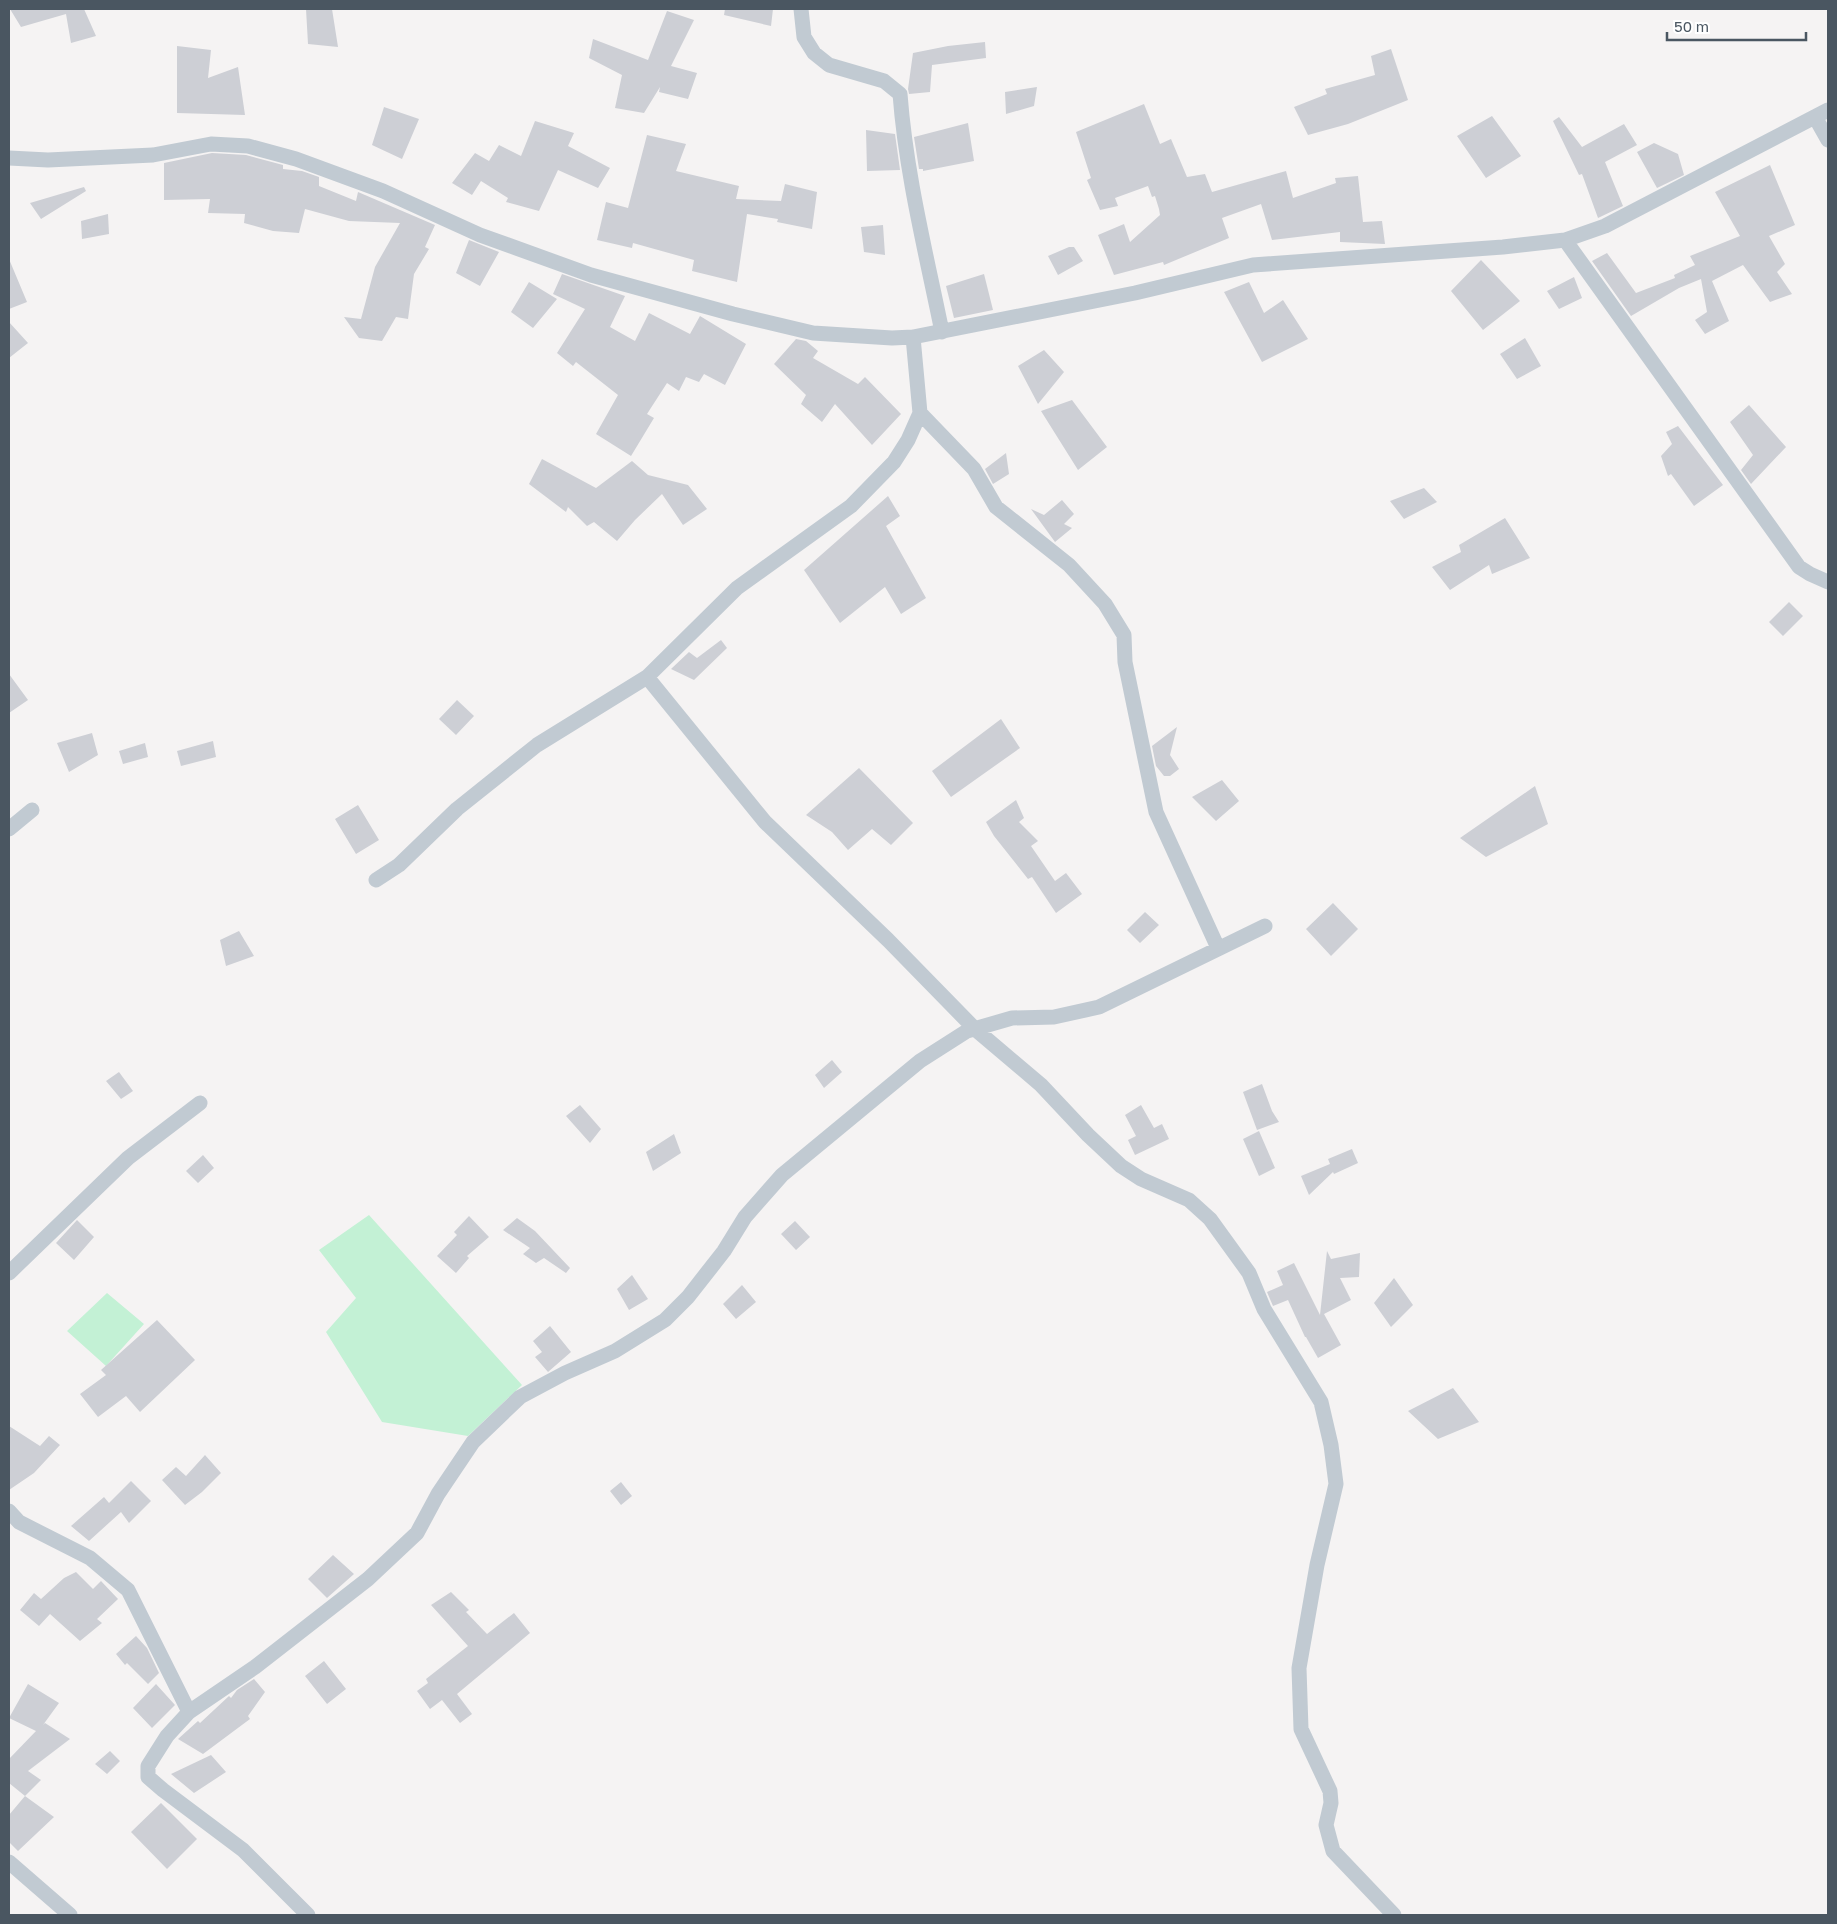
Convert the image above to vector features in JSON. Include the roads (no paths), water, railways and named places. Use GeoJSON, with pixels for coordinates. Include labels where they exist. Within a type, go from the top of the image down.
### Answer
{"type":"FeatureCollection","features":[{"type":"Feature","properties":{"kind":"street"},"geometry":{"type":"LineString","coordinates":[[801,9],[804,36],[814,53],[829,65],[884,81],[900,94],[902,122],[916,202],[942,332]]}},
{"type":"Feature","properties":{"kind":"street"},"geometry":{"type":"LineString","coordinates":[[9,158],[48,160],[134,156],[153,155],[211,144],[248,146],[296,159],[374,188],[480,235],[591,275],[733,314],[814,333],[913,337],[1135,293],[1253,265],[1503,247],[1565,240],[1606,226],[1822,114],[1828,140]]}},
{"type":"Feature","properties":{"kind":"street"},"geometry":{"type":"LineString","coordinates":[[1565,240],[1799,568],[1828,582]]}},
{"type":"Feature","properties":{"kind":"street"},"geometry":{"type":"LineString","coordinates":[[376,880],[399,866],[457,809],[537,745],[647,677],[736,588],[850,506],[894,462],[908,440],[920,413],[913,337]]}},
{"type":"Feature","properties":{"kind":"street"},"geometry":{"type":"LineString","coordinates":[[920,413],[974,469],[996,507],[1069,565],[1105,604],[1124,634],[1125,662],[1156,812],[1218,948]]}},
{"type":"Feature","properties":{"kind":"street"},"geometry":{"type":"LineString","coordinates":[[647,677],[765,822],[888,940],[975,1029],[1041,1085],[1088,1135],[1121,1166],[1141,1179],[1189,1200],[1210,1219],[1249,1273],[1264,1309],[1321,1402],[1331,1445],[1336,1484],[1316,1565],[1299,1668],[1301,1729],[1330,1791],[1331,1803],[1326,1825],[1333,1850],[1394,1915]]}},
{"type":"Feature","properties":{"kind":"street"},"geometry":{"type":"LineString","coordinates":[[9,828],[32,810]]}},
{"type":"Feature","properties":{"kind":"street"},"geometry":{"type":"LineString","coordinates":[[308,1915],[243,1850],[148,1777],[148,1766],[167,1736],[189,1712],[255,1667],[368,1579],[418,1533],[438,1494],[473,1442],[520,1397],[565,1373],[615,1351],[664,1320],[688,1297],[724,1251],[744,1217],[782,1175],[920,1061],[967,1031],[1012,1018],[1054,1017],[1099,1007],[1265,926]]}},
{"type":"Feature","properties":{"kind":"street"},"geometry":{"type":"LineString","coordinates":[[9,1273],[128,1158],[200,1103]]}},
{"type":"Feature","properties":{"kind":"street"},"geometry":{"type":"LineString","coordinates":[[9,1511],[19,1522],[90,1558],[128,1590],[189,1712]]}},
{"type":"Feature","properties":{"kind":"street"},"geometry":{"type":"LineString","coordinates":[[9,1862],[70,1915]]}}]}
